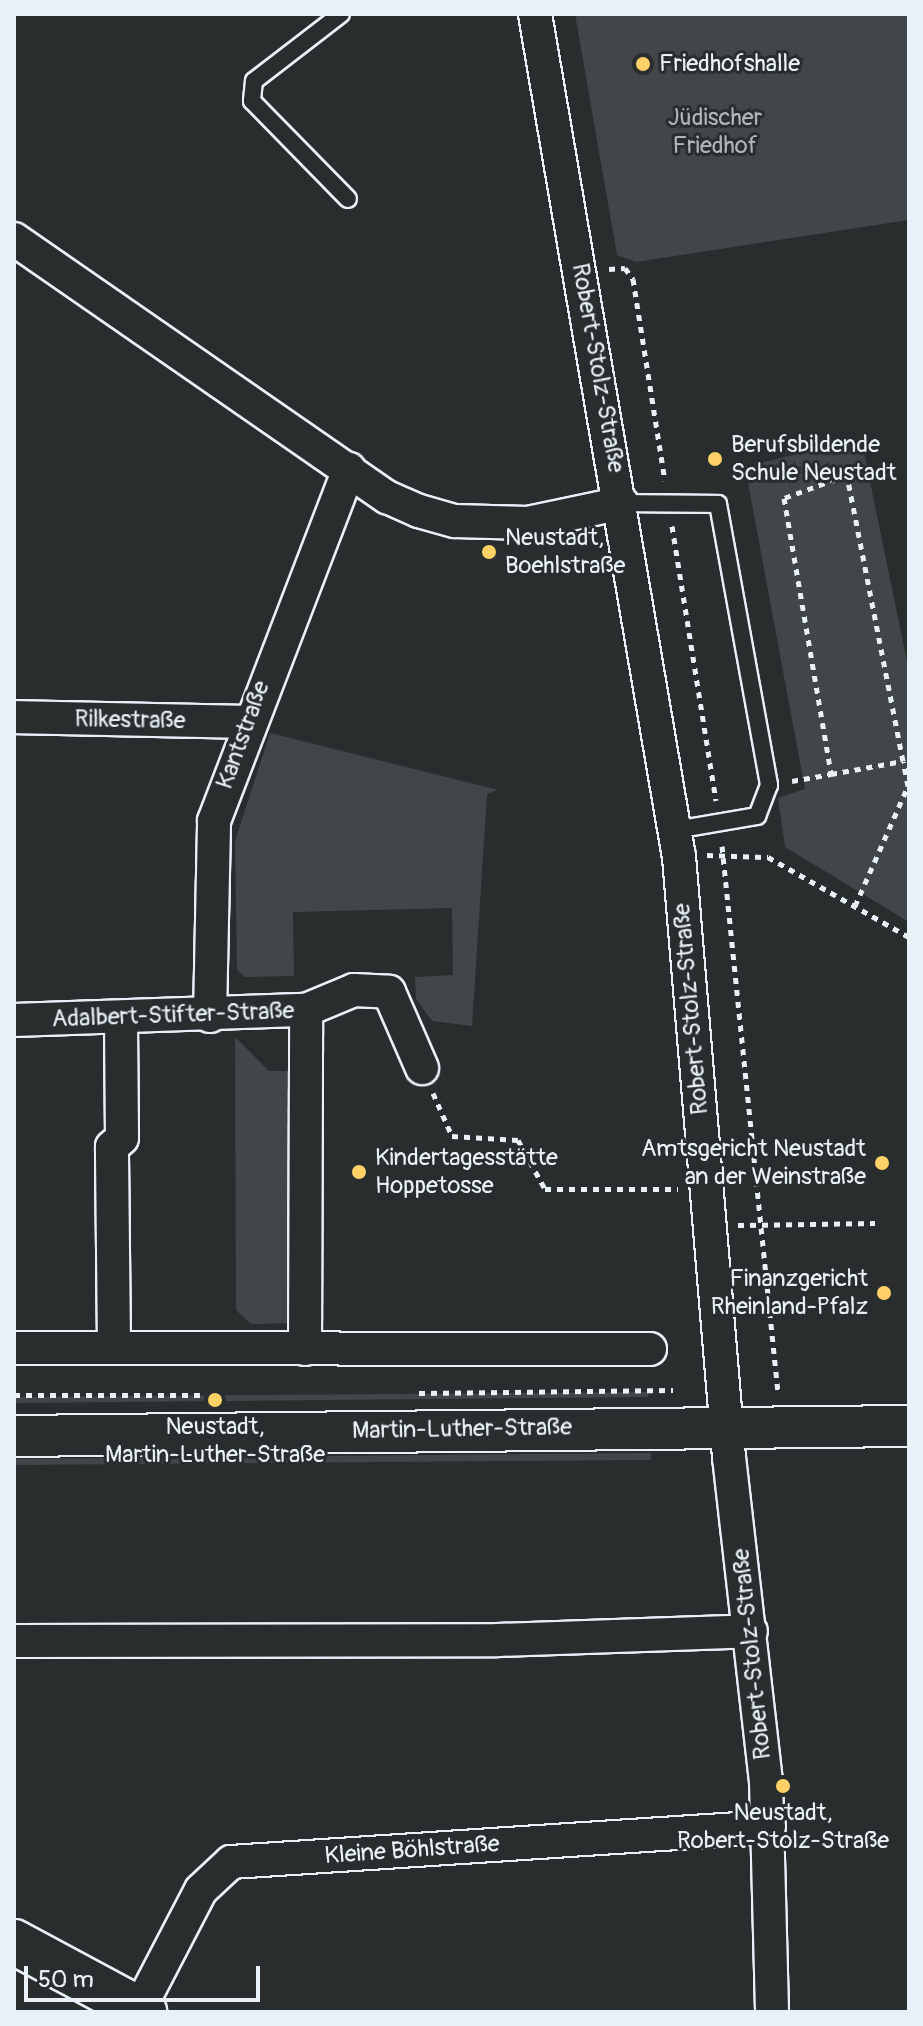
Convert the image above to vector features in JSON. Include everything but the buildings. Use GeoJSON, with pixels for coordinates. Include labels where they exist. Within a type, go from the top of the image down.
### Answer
{"type":"FeatureCollection","features":[{"type":"Feature","properties":{"kind":"main road"},"geometry":{"type":"LineString","coordinates":[[14,1942],[142,2011]]}},
{"type":"Feature","properties":{"kind":"street","name":"Robert-Stolz-Straße"},"geometry":{"type":"LineString","coordinates":[[535,14],[622,503],[675,830],[728,1428],[769,1827],[772,2012]]}},
{"type":"Feature","properties":{"kind":"street"},"geometry":{"type":"LineString","coordinates":[[14,239],[387,497],[455,521],[528,523],[622,503]]}},
{"type":"Feature","properties":{"kind":"street","name":"Kantstraße"},"geometry":{"type":"LineString","coordinates":[[210,1016],[214,821],[246,722],[349,469]]}},
{"type":"Feature","properties":{"kind":"street","name":"Rilkestraße"},"geometry":{"type":"LineString","coordinates":[[14,717],[246,722]]}},
{"type":"Feature","properties":{"kind":"street","name":"Adalbert-Stifter-Straße"},"geometry":{"type":"LineString","coordinates":[[14,1020],[210,1016],[306,1010],[354,990],[389,992],[422,1068]]}},
{"type":"Feature","properties":{"kind":"street"},"geometry":{"type":"LineString","coordinates":[[305,1349],[306,1010]]}},
{"type":"Feature","properties":{"kind":"street"},"geometry":{"type":"LineString","coordinates":[[114,1345],[112,1147],[122,1138],[121,1018]]}},
{"type":"Feature","properties":{"kind":"street"},"geometry":{"type":"LineString","coordinates":[[14,1348],[114,1345],[305,1349],[650,1349]]}},
{"type":"Feature","properties":{"kind":"street","name":"Martin-Luther-Straße"},"geometry":{"type":"LineString","coordinates":[[14,1436],[909,1426]]}},
{"type":"Feature","properties":{"kind":"street"},"geometry":{"type":"LineString","coordinates":[[14,1641],[512,1640],[751,1631]]}},
{"type":"Feature","properties":{"kind":"street","name":"Kleine Böhlstraße"},"geometry":{"type":"LineString","coordinates":[[142,2011],[201,1890],[231,1862],[769,1827]]}},
{"type":"Feature","properties":{"kind":"lane"},"geometry":{"type":"LineString","coordinates":[[341,14],[254,81],[252,101],[348,199]]}},
{"type":"Feature","properties":{"kind":"lane"},"geometry":{"type":"LineString","coordinates":[[622,503],[668,499],[718,504],[769,785],[757,816],[720,827],[675,830]]}},
{"type":"Feature","properties":{"kind":"path"},"geometry":{"type":"LineString","coordinates":[[580,271],[625,268],[633,279],[720,827],[779,1400]]}},
{"type":"Feature","properties":{"kind":"path"},"geometry":{"type":"LineString","coordinates":[[831,774],[784,498],[847,475],[908,786],[855,906]]}},
{"type":"Feature","properties":{"kind":"path"},"geometry":{"type":"LineString","coordinates":[[769,785],[903,761]]}},
{"type":"Feature","properties":{"kind":"path"},"geometry":{"type":"LineString","coordinates":[[723,853],[768,857],[909,937]]}},
{"type":"Feature","properties":{"kind":"path"},"geometry":{"type":"LineString","coordinates":[[422,1068],[452,1136],[518,1140],[545,1189],[707,1189]]}},
{"type":"Feature","properties":{"kind":"path"},"geometry":{"type":"LineString","coordinates":[[709,1225],[875,1223]]}},
{"type":"Feature","properties":{"kind":"green space","name":"Jüdischer Friedhof"},"geometry":{"type":"Polygon","coordinates":[[[575,14],[909,14],[909,220],[636,262],[617,255],[575,14]]]}},
{"type":"Feature","properties":{"kind":"green space"},"geometry":{"type":"Polygon","coordinates":[[[861,438],[909,671],[909,922],[785,847],[778,798],[805,789],[745,467],[861,438]]]}},
{"type":"Feature","properties":{"kind":"green space"},"geometry":{"type":"Polygon","coordinates":[[[270,733],[498,790],[487,794],[472,1026],[432,1021],[416,999],[415,977],[453,975],[452,908],[293,912],[294,976],[245,977],[237,970],[235,841],[270,733]]]}},
{"type":"Feature","properties":{"kind":"green space"},"geometry":{"type":"Polygon","coordinates":[[[235,1037],[269,1071],[297,1071],[294,1323],[251,1324],[236,1310],[235,1037]]]}},
{"type":"Feature","properties":{"kind":"green space"},"geometry":{"type":"Polygon","coordinates":[[[648,1392],[648,1397],[14,1403],[14,1397],[648,1392]]]}},
{"type":"Feature","properties":{"kind":"green space"},"geometry":{"type":"Polygon","coordinates":[[[651,1453],[651,1460],[14,1465],[14,1459],[651,1453]]]}},
{"type":"Feature","properties":{"kind":"place","name":"Friedhofshalle"},"geometry":{"type":"Point","coordinates":[643,64]}},
{"type":"Feature","properties":{"kind":"place","name":"Berufsbildende Schule Neustadt"},"geometry":{"type":"Point","coordinates":[715,459]}},
{"type":"Feature","properties":{"kind":"place","name":"Neustadt, Boehlstraße"},"geometry":{"type":"Point","coordinates":[489,552]}},
{"type":"Feature","properties":{"kind":"place","name":"Amtsgericht Neustadt an der Weinstraße"},"geometry":{"type":"Point","coordinates":[882,1163]}},
{"type":"Feature","properties":{"kind":"place","name":"Kindertagesstätte Hoppetosse"},"geometry":{"type":"Point","coordinates":[359,1172]}},
{"type":"Feature","properties":{"kind":"place","name":"Finanzgericht Rheinland-Pfalz"},"geometry":{"type":"Point","coordinates":[884,1293]}},
{"type":"Feature","properties":{"kind":"place","name":"Neustadt, Martin-Luther-Straße"},"geometry":{"type":"Point","coordinates":[215,1400]}},
{"type":"Feature","properties":{"kind":"place","name":"Neustadt, Robert-Stolz-Straße"},"geometry":{"type":"Point","coordinates":[783,1786]}}]}
